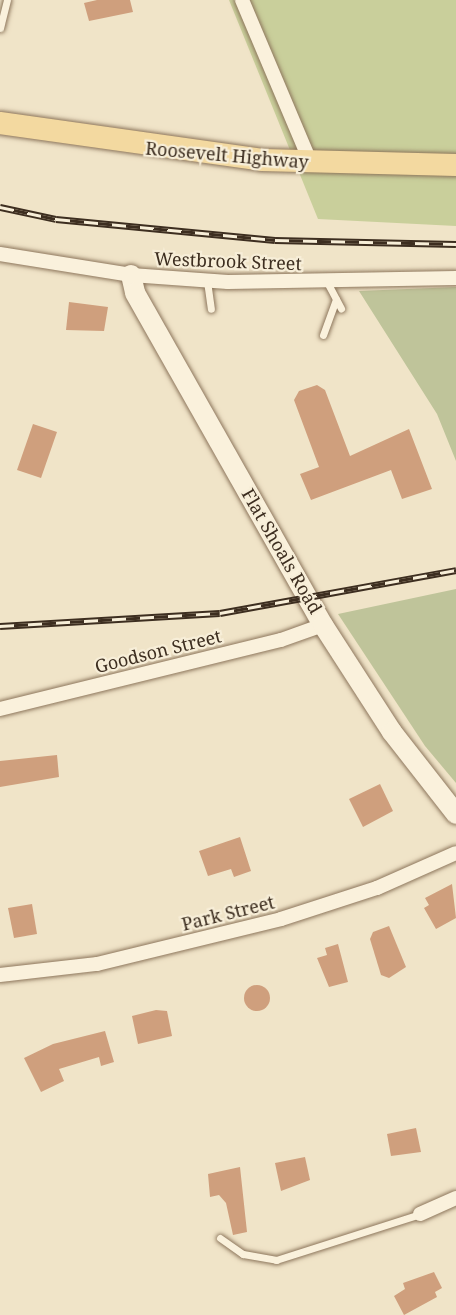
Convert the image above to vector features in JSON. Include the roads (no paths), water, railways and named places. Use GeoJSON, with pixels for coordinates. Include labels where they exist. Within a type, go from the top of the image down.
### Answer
{"type":"FeatureCollection","features":[{"type":"Feature","properties":{"kind":"main road","name":"Roosevelt Highway"},"geometry":{"type":"LineString","coordinates":[[0,123],[183,152],[311,163],[456,165]]}},
{"type":"Feature","properties":{"kind":"street"},"geometry":{"type":"LineString","coordinates":[[242,0],[311,163]]}},
{"type":"Feature","properties":{"kind":"street","name":"Westbrook Street"},"geometry":{"type":"LineString","coordinates":[[0,254],[131,275],[207,280],[327,282],[456,278]]}},
{"type":"Feature","properties":{"kind":"street","name":"Flat Shoals Road"},"geometry":{"type":"LineString","coordinates":[[131,275],[135,293],[323,625],[392,732],[456,814]]}},
{"type":"Feature","properties":{"kind":"street","name":"Goodson Street"},"geometry":{"type":"LineString","coordinates":[[0,710],[281,640],[323,625]]}},
{"type":"Feature","properties":{"kind":"street","name":"Park Street"},"geometry":{"type":"LineString","coordinates":[[0,975],[97,963],[281,919],[377,888],[456,853]]}},
{"type":"Feature","properties":{"kind":"street"},"geometry":{"type":"LineString","coordinates":[[420,1214],[456,1198]]}},
{"type":"Feature","properties":{"kind":"lane"},"geometry":{"type":"LineString","coordinates":[[0,28],[6,0]]}},
{"type":"Feature","properties":{"kind":"lane"},"geometry":{"type":"LineString","coordinates":[[207,280],[211,309]]}},
{"type":"Feature","properties":{"kind":"lane"},"geometry":{"type":"LineString","coordinates":[[327,282],[341,308]]}},
{"type":"Feature","properties":{"kind":"lane"},"geometry":{"type":"LineString","coordinates":[[323,334],[336,299]]}},
{"type":"Feature","properties":{"kind":"lane"},"geometry":{"type":"LineString","coordinates":[[220,1238],[243,1254],[276,1260],[420,1214]]}},
{"type":"Feature","properties":{"kind":"railway"},"geometry":{"type":"LineString","coordinates":[[0,207],[56,219],[275,240],[456,244]]}},
{"type":"Feature","properties":{"kind":"railway"},"geometry":{"type":"LineString","coordinates":[[0,626],[220,613],[456,570]]}}]}
